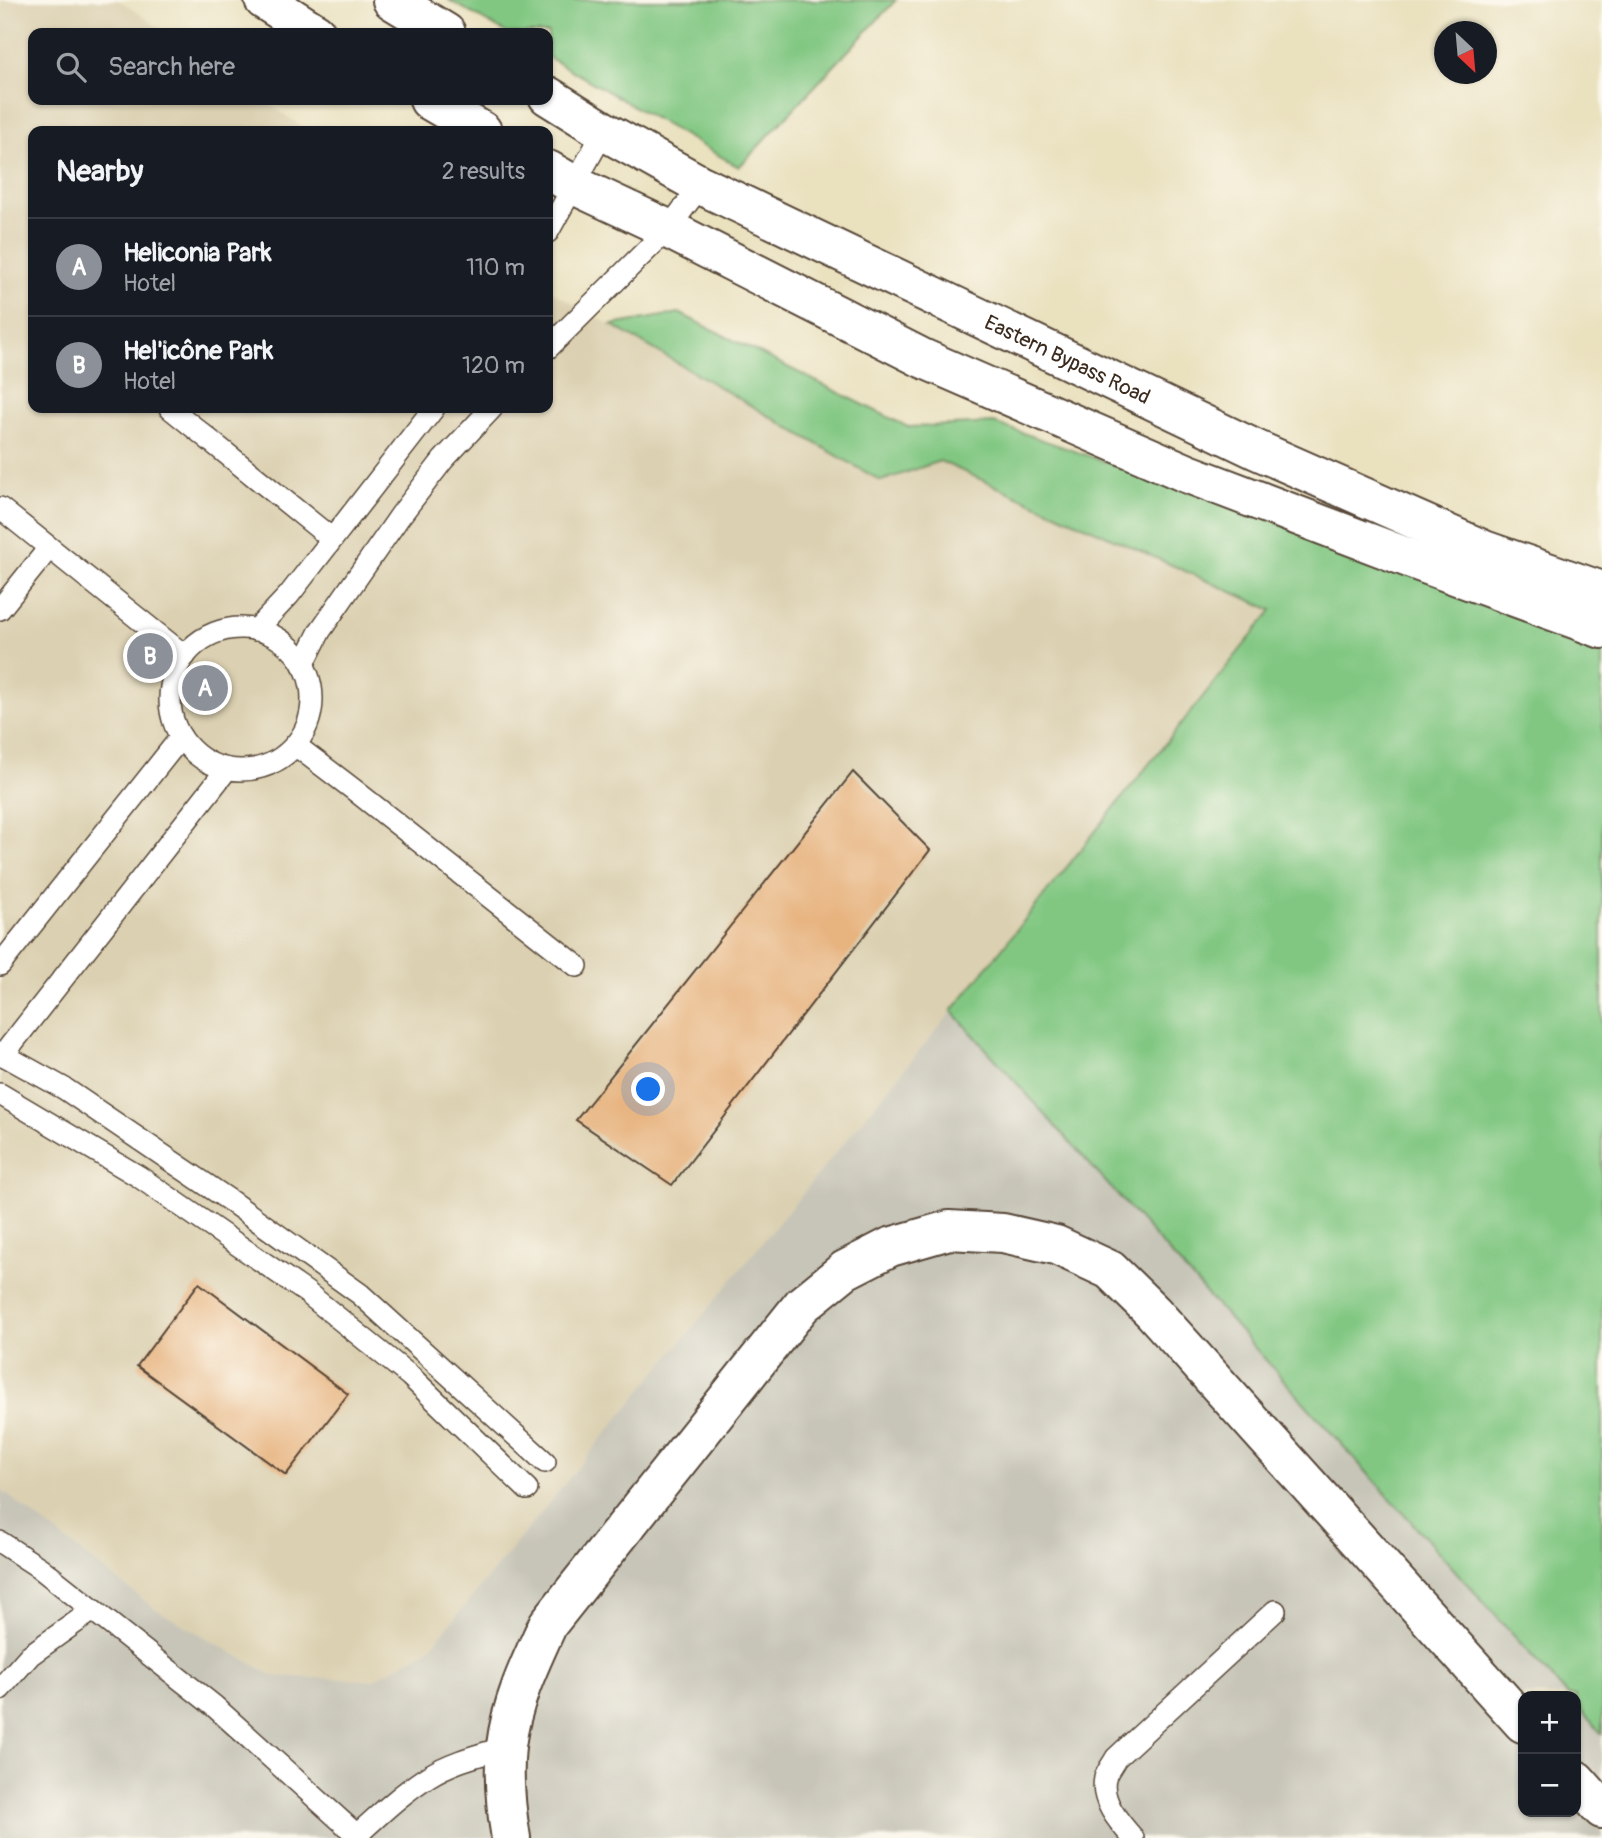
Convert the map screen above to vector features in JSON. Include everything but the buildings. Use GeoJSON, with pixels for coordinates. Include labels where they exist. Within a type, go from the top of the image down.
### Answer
{"type":"FeatureCollection","features":[{"type":"Feature","properties":{"kind":"main road"},"geometry":{"type":"LineString","coordinates":[[264,0],[308,28]]}},
{"type":"Feature","properties":{"kind":"main road"},"geometry":{"type":"LineString","coordinates":[[392,0],[438,28]]}},
{"type":"Feature","properties":{"kind":"main road","name":"Eastern Bypass Road"},"geometry":{"type":"LineString","coordinates":[[553,99],[701,185],[1257,450],[1484,550],[1602,591]]}},
{"type":"Feature","properties":{"kind":"main road"},"geometry":{"type":"LineString","coordinates":[[438,105],[473,126]]}},
{"type":"Feature","properties":{"kind":"main road"},"geometry":{"type":"LineString","coordinates":[[561,178],[668,229],[922,358],[1186,473],[1602,629]]}},
{"type":"Feature","properties":{"kind":"main road"},"geometry":{"type":"LineString","coordinates":[[511,1838],[506,1787],[506,1747],[513,1711],[548,1624],[802,1306],[845,1270],[890,1247],[949,1230],[1003,1233],[1056,1245],[1110,1269],[1153,1312],[1518,1717]]}},
{"type":"Feature","properties":{"kind":"main road"},"geometry":{"type":"LineString","coordinates":[[1581,1786],[1602,1809]]}},
{"type":"Feature","properties":{"kind":"lane"},"geometry":{"type":"LineString","coordinates":[[553,211],[561,178],[604,131]]}},
{"type":"Feature","properties":{"kind":"lane"},"geometry":{"type":"LineString","coordinates":[[553,343],[668,229],[701,185]]}},
{"type":"Feature","properties":{"kind":"lane"},"geometry":{"type":"LineString","coordinates":[[176,413],[332,539]]}},
{"type":"Feature","properties":{"kind":"lane"},"geometry":{"type":"LineString","coordinates":[[256,630],[289,595],[430,413]]}},
{"type":"Feature","properties":{"kind":"lane"},"geometry":{"type":"LineString","coordinates":[[303,665],[320,631],[400,516],[443,460],[487,413]]}},
{"type":"Feature","properties":{"kind":"lane"},"geometry":{"type":"LineString","coordinates":[[0,508],[185,656]]}},
{"type":"Feature","properties":{"kind":"lane"},"geometry":{"type":"LineString","coordinates":[[0,610],[49,548]]}},
{"type":"Feature","properties":{"kind":"lane"},"geometry":{"type":"LineString","coordinates":[[233,629],[256,630],[275,637],[288,646],[299,656],[303,665],[311,685],[312,707],[306,727],[295,745],[281,758],[264,767],[227,769],[201,758],[181,737],[172,715],[170,691],[177,669],[185,656],[210,636],[233,629]]}},
{"type":"Feature","properties":{"kind":"lane"},"geometry":{"type":"LineString","coordinates":[[0,965],[181,737]]}},
{"type":"Feature","properties":{"kind":"lane"},"geometry":{"type":"LineString","coordinates":[[295,745],[577,966]]}},
{"type":"Feature","properties":{"kind":"lane"},"geometry":{"type":"LineString","coordinates":[[227,769],[1,1054],[65,1089],[229,1200],[360,1294],[545,1462]]}},
{"type":"Feature","properties":{"kind":"lane"},"geometry":{"type":"LineString","coordinates":[[0,1094],[138,1176],[306,1292],[410,1376],[527,1489]]}},
{"type":"Feature","properties":{"kind":"lane"},"geometry":{"type":"LineString","coordinates":[[0,1542],[40,1568],[214,1706],[359,1836],[394,1803],[429,1776],[461,1760],[506,1747]]}},
{"type":"Feature","properties":{"kind":"lane"},"geometry":{"type":"LineString","coordinates":[[0,1689],[30,1655],[93,1611]]}},
{"type":"Feature","properties":{"kind":"lane"},"geometry":{"type":"LineString","coordinates":[[1133,1838],[1119,1822],[1106,1799],[1105,1778],[1116,1758],[1275,1611]]}},
{"type":"Feature","properties":{"kind":"shaded area"},"geometry":{"type":"Polygon","coordinates":[[[0,0],[119,0],[160,28],[28,28],[28,105],[270,105],[301,126],[28,126],[28,413],[553,413],[553,292],[881,481],[940,461],[1273,610],[952,1011],[430,1648],[373,1680],[274,1676],[154,1608],[0,1489],[0,0]]]}},
{"type":"Feature","properties":{"kind":"shaded area"},"geometry":{"type":"Polygon","coordinates":[[[952,1011],[1564,1691],[1518,1691],[1518,1817],[1581,1817],[1581,1711],[1602,1734],[1602,1838],[0,1838],[0,1489],[154,1608],[274,1676],[373,1680],[430,1648],[952,1011]]]}},
{"type":"Feature","properties":{"kind":"green space"},"geometry":{"type":"Polygon","coordinates":[[[449,0],[896,0],[739,167],[553,60],[553,28],[498,28],[449,0]]]}},
{"type":"Feature","properties":{"kind":"green space"},"geometry":{"type":"Polygon","coordinates":[[[679,313],[908,427],[994,423],[1602,635],[1602,1734],[1581,1711],[1581,1691],[1564,1691],[952,1011],[1272,610],[940,461],[881,481],[612,325],[679,313]]]}},
{"type":"Feature","properties":{"kind":"place","name":"Hel'icône Park"},"geometry":{"type":"Point","coordinates":[150,656]}},
{"type":"Feature","properties":{"kind":"place","name":"Heliconia Park"},"geometry":{"type":"Point","coordinates":[205,688]}}]}
